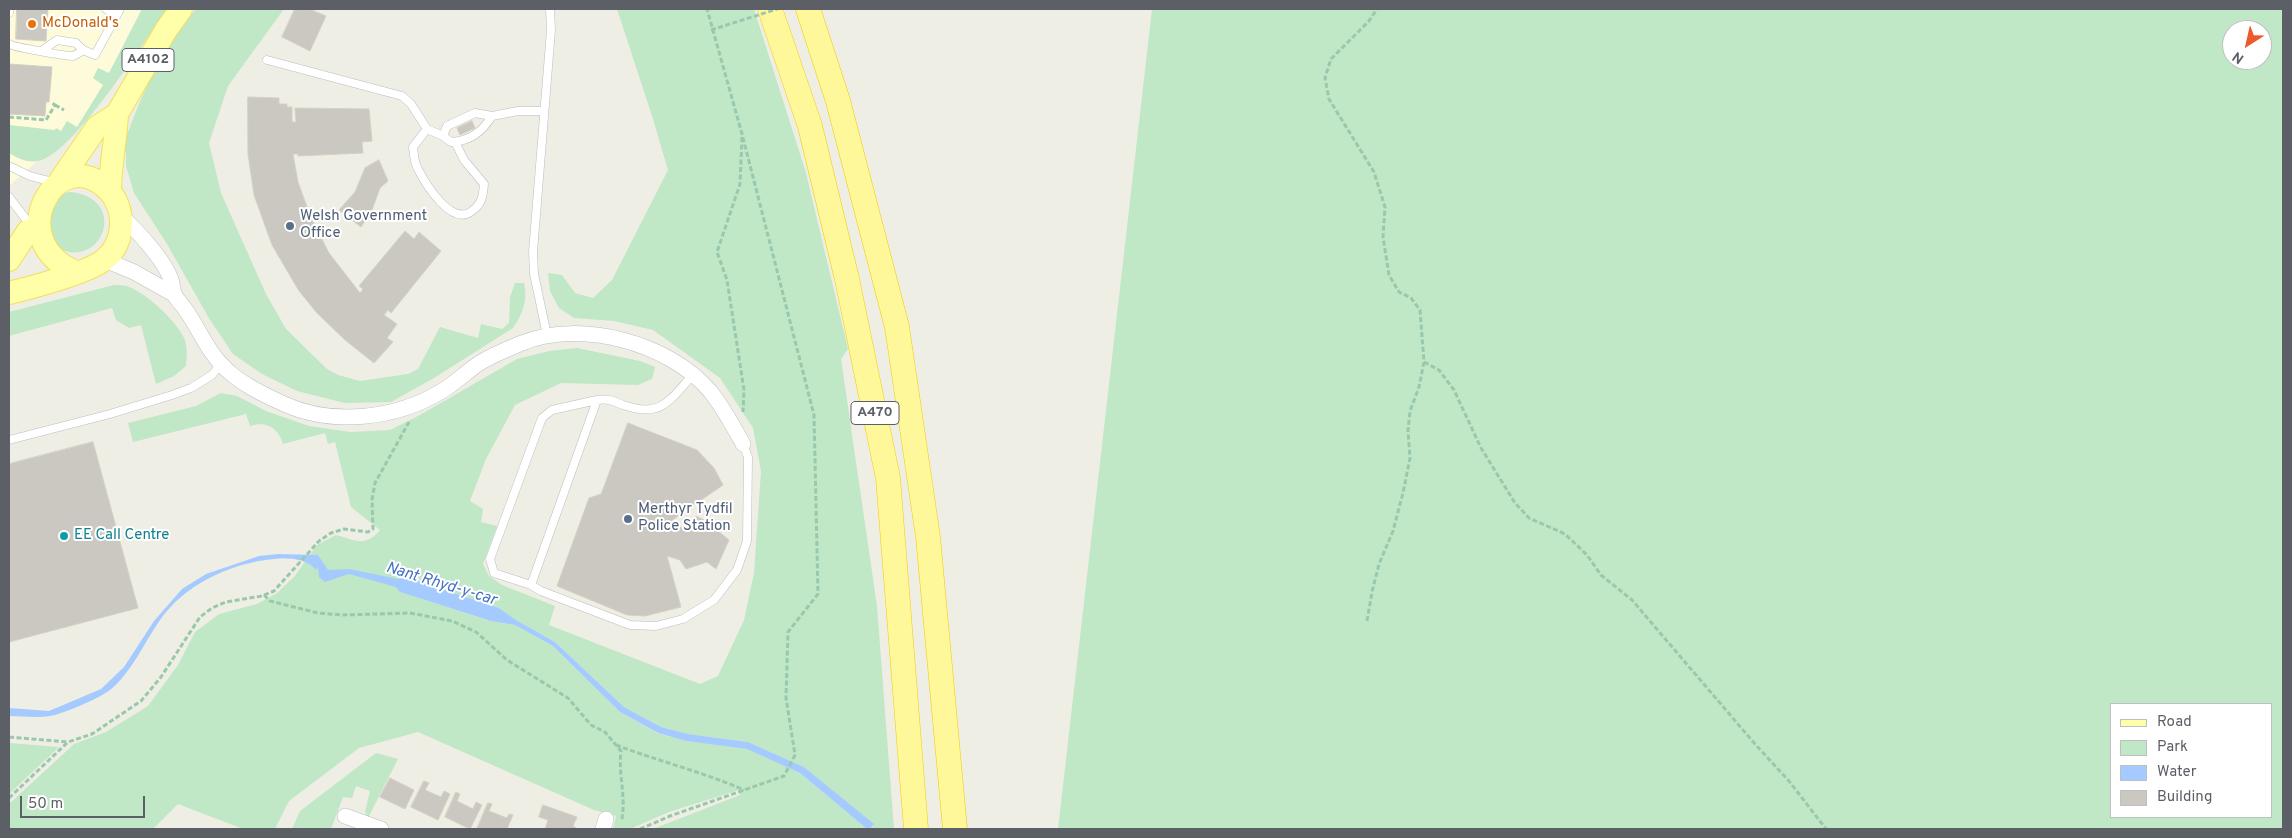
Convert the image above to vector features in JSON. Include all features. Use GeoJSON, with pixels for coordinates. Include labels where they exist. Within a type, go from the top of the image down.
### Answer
{"type":"FeatureCollection","features":[{"type":"Feature","properties":{"kind":"highway","name":"A470"},"geometry":{"type":"LineString","coordinates":[[770,9],[810,126],[848,279],[888,478],[916,829]]}},
{"type":"Feature","properties":{"kind":"highway","name":"A470"},"geometry":{"type":"LineString","coordinates":[[808,9],[838,102],[897,327],[928,537],[955,829]]}},
{"type":"Feature","properties":{"kind":"main road","name":"A4102"},"geometry":{"type":"LineString","coordinates":[[57,180],[97,128],[117,114],[166,30],[181,9]]}},
{"type":"Feature","properties":{"kind":"main road","name":"A4102"},"geometry":{"type":"LineString","coordinates":[[110,192],[110,171],[116,138],[117,114]]}},
{"type":"Feature","properties":{"kind":"main road"},"geometry":{"type":"LineString","coordinates":[[9,260],[28,226],[30,209],[38,194],[57,180],[71,176],[89,179],[110,192],[116,200],[121,216],[121,232],[116,247],[105,260],[90,268],[9,293]]}},
{"type":"Feature","properties":{"kind":"main road"},"geometry":{"type":"LineString","coordinates":[[28,226],[41,255],[56,266],[76,272]]}},
{"type":"Feature","properties":{"kind":"street"},"geometry":{"type":"LineString","coordinates":[[121,216],[138,231],[170,276],[175,295],[221,364],[235,377],[285,404],[319,414],[351,417],[377,415],[409,407],[442,391],[483,361],[524,342],[547,335],[578,333],[628,341],[656,351],[692,376],[709,391],[743,444]]}},
{"type":"Feature","properties":{"kind":"street"},"geometry":{"type":"LineString","coordinates":[[105,260],[134,272],[175,295]]}},
{"type":"Feature","properties":{"kind":"street"},"geometry":{"type":"LineString","coordinates":[[345,816],[381,829]]}},
{"type":"Feature","properties":{"kind":"lane"},"geometry":{"type":"LineString","coordinates":[[43,50],[57,40],[76,43],[84,50],[95,55],[118,12],[106,9]]}},
{"type":"Feature","properties":{"kind":"lane"},"geometry":{"type":"LineString","coordinates":[[547,335],[534,274],[533,252],[550,9]]}},
{"type":"Feature","properties":{"kind":"lane"},"geometry":{"type":"LineString","coordinates":[[9,44],[13,47],[74,56],[84,50]]}},
{"type":"Feature","properties":{"kind":"lane"},"geometry":{"type":"LineString","coordinates":[[267,60],[402,96],[411,104],[427,129],[444,136],[451,142],[478,134],[492,116]]}},
{"type":"Feature","properties":{"kind":"lane"},"geometry":{"type":"LineString","coordinates":[[444,136],[447,126],[475,113],[492,116],[518,111],[544,110]]}},
{"type":"Feature","properties":{"kind":"lane"},"geometry":{"type":"LineString","coordinates":[[427,129],[413,147],[416,167],[444,207],[458,215],[467,216],[477,208],[482,199],[484,184],[464,160],[455,142]]}},
{"type":"Feature","properties":{"kind":"lane"},"geometry":{"type":"LineString","coordinates":[[9,166],[30,176],[57,180]]}},
{"type":"Feature","properties":{"kind":"lane"},"geometry":{"type":"LineString","coordinates":[[9,197],[28,226]]}},
{"type":"Feature","properties":{"kind":"lane"},"geometry":{"type":"LineString","coordinates":[[9,440],[110,414],[172,395],[191,388],[212,375],[221,364]]}},
{"type":"Feature","properties":{"kind":"lane"},"geometry":{"type":"LineString","coordinates":[[692,376],[672,398],[658,409],[644,411],[606,398],[552,410],[542,418],[490,559],[494,573],[531,585],[541,591],[630,625],[656,626],[683,619],[714,600],[737,570],[747,541],[748,457],[743,444]]}},
{"type":"Feature","properties":{"kind":"lane"},"geometry":{"type":"LineString","coordinates":[[531,585],[597,400]]}},
{"type":"Feature","properties":{"kind":"path"},"geometry":{"type":"LineString","coordinates":[[640,829],[670,816],[784,776],[795,755],[786,698],[788,632],[818,594],[814,416],[742,134],[707,9]]}},
{"type":"Feature","properties":{"kind":"path"},"geometry":{"type":"LineString","coordinates":[[712,30],[777,9]]}},
{"type":"Feature","properties":{"kind":"path"},"geometry":{"type":"LineString","coordinates":[[1367,621],[1372,592],[1380,564],[1394,531],[1403,493],[1410,458],[1408,431],[1410,411],[1419,387],[1424,362],[1420,310],[1411,298],[1399,292],[1389,275],[1383,238],[1385,207],[1374,172],[1329,99],[1325,78],[1331,59],[1369,21],[1377,9]]}},
{"type":"Feature","properties":{"kind":"path"},"geometry":{"type":"LineString","coordinates":[[51,102],[64,110]]}},
{"type":"Feature","properties":{"kind":"path"},"geometry":{"type":"LineString","coordinates":[[9,117],[46,120],[55,105]]}},
{"type":"Feature","properties":{"kind":"path"},"geometry":{"type":"LineString","coordinates":[[742,134],[740,184],[717,252],[727,280],[744,390],[743,444]]}},
{"type":"Feature","properties":{"kind":"path"},"geometry":{"type":"LineString","coordinates":[[1424,362],[1439,370],[1454,390],[1481,448],[1515,502],[1529,518],[1565,534],[1587,555],[1601,575],[1632,600],[1763,754],[1790,781],[1826,829]]}},
{"type":"Feature","properties":{"kind":"path"},"geometry":{"type":"LineString","coordinates":[[9,738],[68,742],[92,734],[141,701],[161,677],[200,616],[226,602],[264,596],[274,591],[286,580],[319,541],[331,533],[344,529],[368,532],[372,529],[372,500],[375,483],[410,422],[409,407]]}},
{"type":"Feature","properties":{"kind":"path"},"geometry":{"type":"LineString","coordinates":[[264,596],[270,601],[318,613],[410,613],[452,622],[476,632],[507,660],[568,698],[591,725],[605,732],[615,744],[620,751],[619,768],[624,786],[622,822]]}},
{"type":"Feature","properties":{"kind":"path"},"geometry":{"type":"LineString","coordinates":[[9,798],[68,742]]}},
{"type":"Feature","properties":{"kind":"path"},"geometry":{"type":"LineString","coordinates":[[615,744],[662,762],[720,779],[744,790]]}},
{"type":"Feature","properties":{"kind":"shaded area"},"geometry":{"type":"Polygon","coordinates":[[[9,9],[142,9],[103,85],[75,132],[51,155],[36,162],[9,186],[9,9]]]}},
{"type":"Feature","properties":{"kind":"green space"},"geometry":{"type":"Polygon","coordinates":[[[142,9],[167,9],[107,95],[69,140],[52,154],[38,161],[26,161],[9,153],[9,125],[55,130],[56,128],[61,131],[67,121],[77,127],[103,85],[93,78],[98,68],[109,73],[142,9]]]}},
{"type":"Feature","properties":{"kind":"green space"},"geometry":{"type":"Polygon","coordinates":[[[196,9],[284,9],[228,86],[209,143],[221,193],[266,294],[286,329],[327,369],[338,375],[360,381],[408,374],[418,369],[440,327],[478,338],[481,324],[502,329],[509,323],[510,297],[515,283],[524,283],[524,306],[513,328],[434,378],[391,402],[345,403],[297,391],[262,374],[233,354],[210,320],[167,244],[134,193],[126,166],[126,152],[122,151],[135,113],[161,59],[196,9]]]}},
{"type":"Feature","properties":{"kind":"green space"},"geometry":{"type":"Polygon","coordinates":[[[617,9],[754,9],[806,173],[848,349],[841,359],[877,606],[894,829],[870,829],[874,825],[804,767],[748,742],[688,734],[661,727],[624,707],[555,642],[499,608],[406,577],[400,592],[491,621],[515,625],[553,646],[620,712],[657,733],[686,741],[748,749],[800,773],[867,829],[653,829],[740,795],[739,790],[669,812],[630,829],[613,829],[616,816],[594,810],[418,732],[359,748],[289,801],[275,829],[243,829],[178,804],[153,829],[9,829],[9,804],[74,744],[106,732],[148,706],[178,665],[195,632],[219,614],[257,604],[277,593],[294,577],[317,545],[336,535],[364,541],[375,536],[380,530],[351,507],[335,442],[328,444],[325,433],[283,444],[278,433],[271,427],[261,424],[250,426],[246,414],[133,442],[128,423],[196,406],[221,393],[237,396],[266,411],[309,426],[350,432],[390,430],[420,415],[517,359],[549,351],[577,348],[640,361],[655,367],[652,379],[638,385],[561,383],[515,405],[486,459],[470,501],[483,509],[481,522],[497,526],[483,564],[489,576],[502,585],[555,606],[549,625],[700,684],[718,676],[744,620],[754,573],[761,471],[753,428],[720,378],[653,330],[614,321],[574,318],[559,308],[550,291],[548,273],[562,275],[575,293],[593,298],[612,280],[668,170],[617,9]]]}},
{"type":"Feature","properties":{"kind":"green space"},"geometry":{"type":"Polygon","coordinates":[[[1152,9],[2283,9],[2283,829],[1058,829],[1152,9]]]}},
{"type":"Feature","properties":{"kind":"green space"},"geometry":{"type":"Polygon","coordinates":[[[71,192],[90,198],[100,208],[104,220],[102,233],[95,244],[83,251],[68,252],[51,244],[44,213],[64,193],[71,192]]]}},
{"type":"Feature","properties":{"kind":"green space"},"geometry":{"type":"Polygon","coordinates":[[[114,285],[127,286],[143,295],[167,315],[183,336],[186,343],[186,366],[174,376],[156,384],[141,325],[129,328],[116,320],[112,308],[9,336],[9,312],[114,285]]]}},
{"type":"Feature","properties":{"kind":"green space"},"geometry":{"type":"Polygon","coordinates":[[[9,743],[59,747],[9,794],[9,743]]]}},
{"type":"Feature","properties":{"kind":"green space"},"geometry":{"type":"Polygon","coordinates":[[[376,753],[398,759],[368,818],[365,812],[370,791],[356,786],[352,798],[343,797],[331,829],[292,829],[300,811],[376,753]]]}},
{"type":"Feature","properties":{"kind":"water"},"geometry":{"type":"Polygon","coordinates":[[[278,554],[318,555],[328,570],[349,569],[398,579],[406,577],[499,608],[555,642],[624,707],[661,727],[688,734],[748,742],[804,767],[874,824],[870,829],[867,829],[800,773],[747,749],[686,741],[658,733],[620,712],[553,646],[515,625],[491,621],[400,592],[396,587],[349,574],[325,582],[319,577],[318,567],[316,570],[303,561],[285,558],[241,565],[209,578],[194,587],[168,610],[124,675],[110,690],[98,697],[56,715],[35,717],[9,716],[9,708],[49,711],[101,689],[124,667],[154,621],[182,589],[206,574],[259,556],[278,554]]]}},
{"type":"Feature","properties":{"kind":"building","name":"McDonald's"},"geometry":{"type":"Polygon","coordinates":[[[17,9],[48,9],[46,41],[16,39],[17,9]]]}},
{"type":"Feature","properties":{"kind":"building"},"geometry":{"type":"Polygon","coordinates":[[[295,9],[309,9],[326,16],[310,51],[282,37],[295,9]]]}},
{"type":"Feature","properties":{"kind":"building"},"geometry":{"type":"Polygon","coordinates":[[[9,64],[52,67],[49,102],[46,102],[45,116],[9,114],[9,64]]]}},
{"type":"Feature","properties":{"kind":"building","name":"Welsh Government Office"},"geometry":{"type":"Polygon","coordinates":[[[248,97],[279,98],[279,104],[287,104],[287,107],[292,107],[292,122],[296,122],[295,108],[369,109],[372,141],[362,142],[363,153],[298,156],[298,154],[293,154],[298,182],[311,218],[329,253],[360,293],[363,289],[359,286],[405,231],[414,239],[419,232],[441,251],[391,313],[388,310],[384,315],[397,324],[387,338],[393,342],[374,363],[345,340],[317,313],[299,291],[272,245],[254,195],[248,154],[248,97]]]}},
{"type":"Feature","properties":{"kind":"building"},"geometry":{"type":"Polygon","coordinates":[[[472,121],[475,128],[460,135],[457,128],[472,121]]]}},
{"type":"Feature","properties":{"kind":"building"},"geometry":{"type":"Polygon","coordinates":[[[379,160],[388,181],[380,188],[372,210],[361,227],[339,210],[355,192],[365,168],[379,160]]]}},
{"type":"Feature","properties":{"kind":"building","name":"Merthyr Tydfil Police Station"},"geometry":{"type":"Polygon","coordinates":[[[628,423],[697,450],[714,468],[723,485],[671,521],[689,531],[696,516],[706,521],[729,540],[716,569],[707,562],[686,569],[680,560],[667,556],[681,607],[645,616],[627,615],[557,586],[589,498],[601,494],[628,423]]]}},
{"type":"Feature","properties":{"kind":"building","name":"EE Call Centre"},"geometry":{"type":"Polygon","coordinates":[[[93,442],[138,608],[9,642],[9,464],[93,442]]]}},
{"type":"Feature","properties":{"kind":"building"},"geometry":{"type":"Polygon","coordinates":[[[390,778],[414,790],[405,809],[380,797],[390,778]]]}},
{"type":"Feature","properties":{"kind":"building"},"geometry":{"type":"Polygon","coordinates":[[[424,781],[429,783],[425,790],[441,797],[444,791],[450,794],[438,820],[411,807],[424,781]]]}},
{"type":"Feature","properties":{"kind":"building"},"geometry":{"type":"Polygon","coordinates":[[[456,792],[460,794],[457,801],[473,809],[476,802],[482,805],[470,829],[445,817],[456,792]]]}},
{"type":"Feature","properties":{"kind":"building"},"geometry":{"type":"Polygon","coordinates":[[[488,803],[492,804],[489,811],[507,818],[509,814],[513,815],[507,829],[477,829],[488,803]]]}},
{"type":"Feature","properties":{"kind":"building"},"geometry":{"type":"Polygon","coordinates":[[[543,805],[577,817],[573,826],[578,829],[545,829],[548,820],[539,817],[543,805]]]}},
{"type":"Feature","properties":{"kind":"place","name":"McDonald's"},"geometry":{"type":"Point","coordinates":[32,24]}},
{"type":"Feature","properties":{"kind":"place","name":"Welsh Government Office"},"geometry":{"type":"Point","coordinates":[290,226]}},
{"type":"Feature","properties":{"kind":"place","name":"Merthyr Tydfil Police Station"},"geometry":{"type":"Point","coordinates":[628,519]}},
{"type":"Feature","properties":{"kind":"place","name":"EE Call Centre"},"geometry":{"type":"Point","coordinates":[64,536]}},
{"type":"Feature","properties":{"kind":"water label","name":"Nant Rhyd-y-car"},"geometry":{"type":"Point","coordinates":[441,585]}}]}
